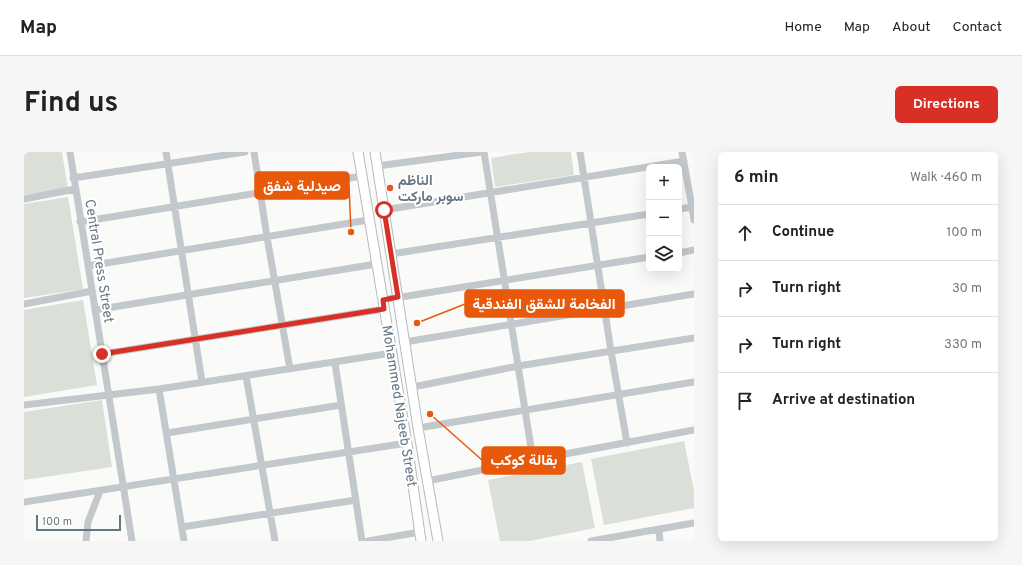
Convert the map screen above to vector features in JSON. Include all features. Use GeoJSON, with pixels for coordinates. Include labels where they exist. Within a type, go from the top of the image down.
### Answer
{"type":"FeatureCollection","features":[{"type":"Feature","properties":{"kind":"main road","name":"Mohammed Najeeb Street"},"geometry":{"type":"LineString","coordinates":[[358,152],[368,220],[407,443],[420,537]]}},
{"type":"Feature","properties":{"kind":"main road","name":"Mohammed Najeeb Street"},"geometry":{"type":"LineString","coordinates":[[375,152],[413,386],[418,428],[438,541]]}},
{"type":"Feature","properties":{"kind":"street","name":"Central Press Street"},"geometry":{"type":"LineString","coordinates":[[70,152],[132,541]]}},
{"type":"Feature","properties":{"kind":"street"},"geometry":{"type":"LineString","coordinates":[[166,152],[190,294],[202,382]]}},
{"type":"Feature","properties":{"kind":"street"},"geometry":{"type":"LineString","coordinates":[[73,178],[245,152]]}},
{"type":"Feature","properties":{"kind":"street"},"geometry":{"type":"LineString","coordinates":[[254,152],[290,369]]}},
{"type":"Feature","properties":{"kind":"street"},"geometry":{"type":"LineString","coordinates":[[377,166],[483,152],[498,237],[532,460]]}},
{"type":"Feature","properties":{"kind":"street"},"geometry":{"type":"LineString","coordinates":[[580,152],[604,310],[627,443]]}},
{"type":"Feature","properties":{"kind":"street"},"geometry":{"type":"LineString","coordinates":[[682,152],[694,220]]}},
{"type":"Feature","properties":{"kind":"street"},"geometry":{"type":"LineString","coordinates":[[384,210],[491,194],[684,161]]}},
{"type":"Feature","properties":{"kind":"street"},"geometry":{"type":"LineString","coordinates":[[80,222],[175,208],[362,176]]}},
{"type":"Feature","properties":{"kind":"street"},"geometry":{"type":"LineString","coordinates":[[24,199],[75,189]]}},
{"type":"Feature","properties":{"kind":"street"},"geometry":{"type":"LineString","coordinates":[[682,209],[693,208]]}},
{"type":"Feature","properties":{"kind":"street"},"geometry":{"type":"LineString","coordinates":[[391,254],[646,214]]}},
{"type":"Feature","properties":{"kind":"street"},"geometry":{"type":"LineString","coordinates":[[88,266],[368,220]]}},
{"type":"Feature","properties":{"kind":"street"},"geometry":{"type":"LineString","coordinates":[[682,252],[694,250]]}},
{"type":"Feature","properties":{"kind":"street"},"geometry":{"type":"LineString","coordinates":[[102,354],[283,324],[383,304],[398,297],[646,258]]}},
{"type":"Feature","properties":{"kind":"street"},"geometry":{"type":"LineString","coordinates":[[95,310],[376,264]]}},
{"type":"Feature","properties":{"kind":"street"},"geometry":{"type":"LineString","coordinates":[[24,304],[92,291]]}},
{"type":"Feature","properties":{"kind":"street"},"geometry":{"type":"LineString","coordinates":[[405,342],[512,326],[694,294]]}},
{"type":"Feature","properties":{"kind":"street"},"geometry":{"type":"LineString","coordinates":[[413,386],[518,366],[694,338]]}},
{"type":"Feature","properties":{"kind":"street"},"geometry":{"type":"LineString","coordinates":[[24,406],[159,389],[392,353]]}},
{"type":"Feature","properties":{"kind":"street"},"geometry":{"type":"LineString","coordinates":[[335,363],[362,541]]}},
{"type":"Feature","properties":{"kind":"street"},"geometry":{"type":"LineString","coordinates":[[246,376],[275,541]]}},
{"type":"Feature","properties":{"kind":"street"},"geometry":{"type":"LineString","coordinates":[[418,428],[694,382]]}},
{"type":"Feature","properties":{"kind":"street"},"geometry":{"type":"LineString","coordinates":[[159,389],[184,541]]}},
{"type":"Feature","properties":{"kind":"street"},"geometry":{"type":"LineString","coordinates":[[167,433],[341,406]]}},
{"type":"Feature","properties":{"kind":"street"},"geometry":{"type":"LineString","coordinates":[[427,481],[694,430]]}},
{"type":"Feature","properties":{"kind":"street"},"geometry":{"type":"LineString","coordinates":[[24,502],[407,443]]}},
{"type":"Feature","properties":{"kind":"street"},"geometry":{"type":"LineString","coordinates":[[86,541],[88,522],[100,491]]}},
{"type":"Feature","properties":{"kind":"street"},"geometry":{"type":"LineString","coordinates":[[182,527],[356,500]]}},
{"type":"Feature","properties":{"kind":"street"},"geometry":{"type":"LineString","coordinates":[[591,541],[694,523]]}},
{"type":"Feature","properties":{"kind":"street"},"geometry":{"type":"LineString","coordinates":[[658,529],[660,541]]}},
{"type":"Feature","properties":{"kind":"street"},"geometry":{"type":"LineString","coordinates":[[368,541],[420,537]]}},
{"type":"Feature","properties":{"kind":"shaded area"},"geometry":{"type":"Polygon","coordinates":[[[24,152],[62,152],[68,189],[24,195],[24,152]]]}},
{"type":"Feature","properties":{"kind":"shaded area"},"geometry":{"type":"Polygon","coordinates":[[[529,152],[571,152],[574,175],[495,187],[491,158],[529,152]]]}},
{"type":"Feature","properties":{"kind":"shaded area"},"geometry":{"type":"Polygon","coordinates":[[[68,197],[83,289],[24,298],[24,204],[68,197]]]}},
{"type":"Feature","properties":{"kind":"shaded area"},"geometry":{"type":"Polygon","coordinates":[[[83,300],[97,385],[24,397],[24,310],[83,300]]]}},
{"type":"Feature","properties":{"kind":"shaded area"},"geometry":{"type":"Polygon","coordinates":[[[102,400],[112,467],[24,480],[24,412],[102,400]]]}},
{"type":"Feature","properties":{"kind":"shaded area"},"geometry":{"type":"Polygon","coordinates":[[[684,441],[694,490],[694,508],[604,525],[591,459],[684,441]]]}},
{"type":"Feature","properties":{"kind":"shaded area"},"geometry":{"type":"Polygon","coordinates":[[[582,462],[595,528],[530,541],[500,541],[488,480],[582,462]]]}},
{"type":"Feature","properties":{"kind":"place","name":"الناظم سوبر ماركت"},"geometry":{"type":"Point","coordinates":[390,188]}},
{"type":"Feature","properties":{"kind":"place","name":"صيدلية شفق"},"geometry":{"type":"Point","coordinates":[351,232]}},
{"type":"Feature","properties":{"kind":"place","name":"الفخامة للشقق الفندقية"},"geometry":{"type":"Point","coordinates":[417,323]}},
{"type":"Feature","properties":{"kind":"place","name":"بقالة كوكب"},"geometry":{"type":"Point","coordinates":[430,414]}},
{"type":"Feature","properties":{"kind":"route"},"geometry":{"type":"LineString","coordinates":[[102,354],[384,309],[383,300],[398,297],[384,210]]}}]}
